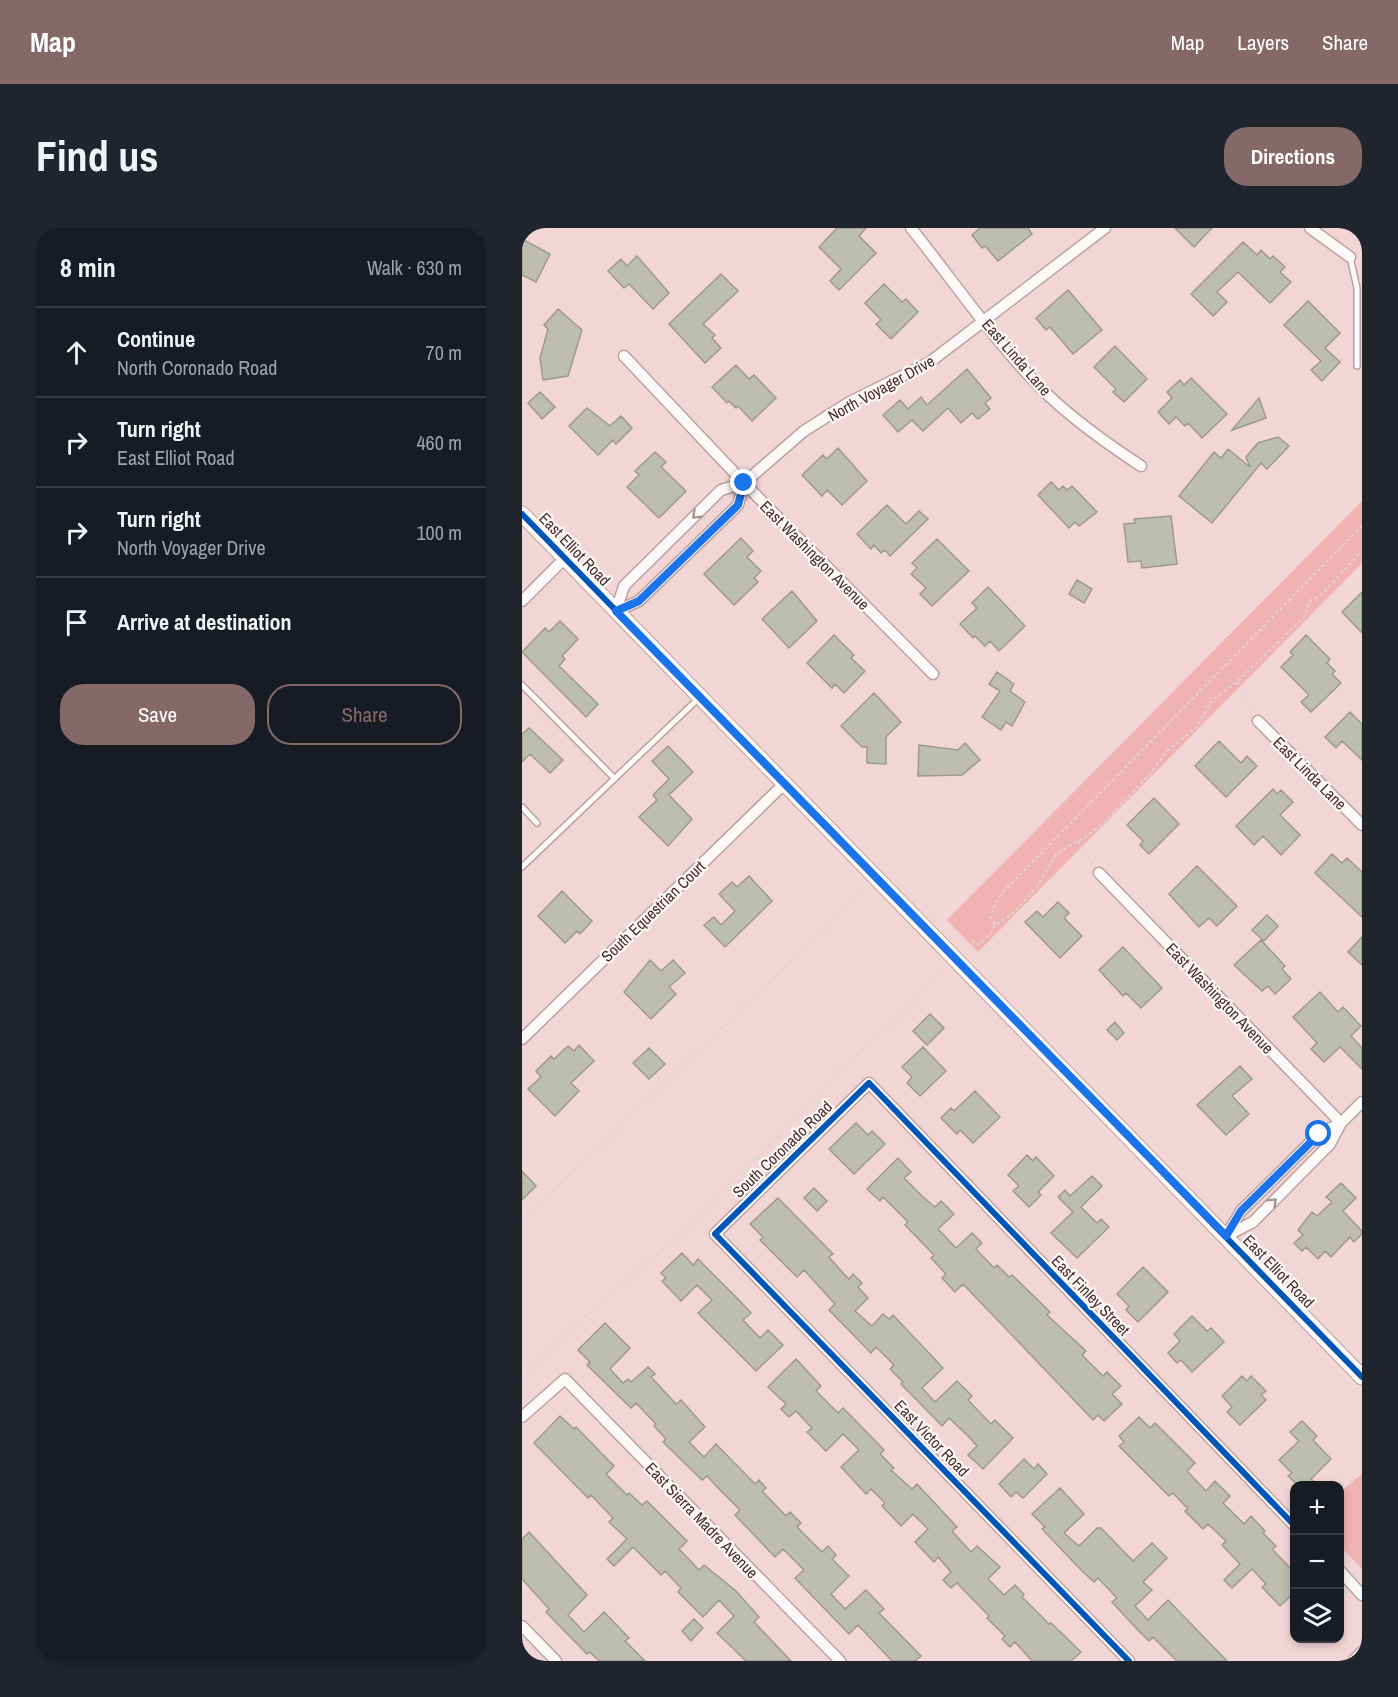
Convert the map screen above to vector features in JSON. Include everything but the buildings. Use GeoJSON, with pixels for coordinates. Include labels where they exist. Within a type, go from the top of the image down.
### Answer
{"type":"FeatureCollection","features":[{"type":"Feature","properties":{"kind":"main road","name":"East Elliot Road"},"geometry":{"type":"LineString","coordinates":[[522,514],[1362,1377]]}},
{"type":"Feature","properties":{"kind":"street","name":"East Linda Lane"},"geometry":{"type":"LineString","coordinates":[[911,228],[1015,360],[1051,397],[1090,431],[1141,466]]}},
{"type":"Feature","properties":{"kind":"street","name":"North Voyager Drive"},"geometry":{"type":"LineString","coordinates":[[616,611],[624,586],[721,490],[744,483],[804,431],[848,403],[930,362],[1105,228]]}},
{"type":"Feature","properties":{"kind":"street"},"geometry":{"type":"LineString","coordinates":[[1310,228],[1350,258]]}},
{"type":"Feature","properties":{"kind":"street","name":"East Washington Avenue"},"geometry":{"type":"LineString","coordinates":[[624,356],[744,483],[933,674]]}},
{"type":"Feature","properties":{"kind":"street","name":"North Voyager Drive"},"geometry":{"type":"LineString","coordinates":[[616,611],[639,601],[738,505],[744,483]]}},
{"type":"Feature","properties":{"kind":"street"},"geometry":{"type":"LineString","coordinates":[[522,601],[565,558]]}},
{"type":"Feature","properties":{"kind":"street","name":"East Linda Lane"},"geometry":{"type":"LineString","coordinates":[[1258,721],[1362,825]]}},
{"type":"Feature","properties":{"kind":"street","name":"South Equestrian Court"},"geometry":{"type":"LineString","coordinates":[[522,1040],[785,783]]}},
{"type":"Feature","properties":{"kind":"street","name":"East Washington Avenue"},"geometry":{"type":"LineString","coordinates":[[1099,873],[1341,1123]]}},
{"type":"Feature","properties":{"kind":"street","name":"South Coronado Road"},"geometry":{"type":"LineString","coordinates":[[715,1234],[869,1083]]}},
{"type":"Feature","properties":{"kind":"street","name":"East Finley Street"},"geometry":{"type":"LineString","coordinates":[[869,1083],[1290,1521]]}},
{"type":"Feature","properties":{"kind":"street"},"geometry":{"type":"LineString","coordinates":[[1226,1236],[1252,1222],[1330,1144],[1341,1123],[1362,1102]]}},
{"type":"Feature","properties":{"kind":"street"},"geometry":{"type":"LineString","coordinates":[[1226,1236],[1241,1211],[1319,1134],[1341,1123]]}},
{"type":"Feature","properties":{"kind":"street","name":"East Victor Road"},"geometry":{"type":"LineString","coordinates":[[715,1234],[1130,1661]]}},
{"type":"Feature","properties":{"kind":"street","name":"East Sierra Madre Avenue"},"geometry":{"type":"LineString","coordinates":[[522,1417],[565,1379],[840,1661]]}},
{"type":"Feature","properties":{"kind":"street"},"geometry":{"type":"LineString","coordinates":[[1344,1575],[1362,1594]]}},
{"type":"Feature","properties":{"kind":"street"},"geometry":{"type":"LineString","coordinates":[[522,1626],[556,1661]]}},
{"type":"Feature","properties":{"kind":"street"},"geometry":{"type":"LineString","coordinates":[[1353,1661],[1362,1652]]}},
{"type":"Feature","properties":{"kind":"lane"},"geometry":{"type":"LineString","coordinates":[[1350,258],[1357,288],[1357,366]]}},
{"type":"Feature","properties":{"kind":"lane"},"geometry":{"type":"LineString","coordinates":[[522,685],[614,778]]}},
{"type":"Feature","properties":{"kind":"lane"},"geometry":{"type":"LineString","coordinates":[[522,867],[701,697]]}},
{"type":"Feature","properties":{"kind":"lane"},"geometry":{"type":"LineString","coordinates":[[522,807],[537,823]]}},
{"type":"Feature","properties":{"kind":"path"},"geometry":{"type":"LineString","coordinates":[[995,925],[991,918],[993,908],[1002,893],[1362,526]]}},
{"type":"Feature","properties":{"kind":"path"},"geometry":{"type":"LineString","coordinates":[[972,941],[977,945],[991,933],[995,925],[1011,915],[1036,888],[1057,853],[1105,821],[1150,774],[1168,750],[1197,727],[1212,700],[1238,682],[1304,617],[1311,600],[1328,588],[1362,551]]}},
{"type":"Feature","properties":{"kind":"path"},"geometry":{"type":"LineString","coordinates":[[1238,682],[1258,721]]}},
{"type":"Feature","properties":{"kind":"path"},"geometry":{"type":"LineString","coordinates":[[1078,841],[1099,873]]}},
{"type":"Feature","properties":{"kind":"path"},"geometry":{"type":"LineString","coordinates":[[522,1221],[878,878]]}},
{"type":"Feature","properties":{"kind":"path"},"geometry":{"type":"LineString","coordinates":[[522,1382],[558,1341],[646,1262],[671,1244],[783,1132],[842,1068],[890,1026],[940,973]]}},
{"type":"Feature","properties":{"kind":"shaded area"},"geometry":{"type":"Polygon","coordinates":[[[1362,501],[1362,563],[978,952],[947,920],[1362,501]]]}},
{"type":"Feature","properties":{"kind":"shaded area"},"geometry":{"type":"Polygon","coordinates":[[[1362,1474],[1362,1569],[1344,1550],[1344,1489],[1362,1474]]]}},
{"type":"Feature","properties":{"kind":"cycle path"},"geometry":{"type":"LineString","coordinates":[[522,514],[1362,1377]]}},
{"type":"Feature","properties":{"kind":"cycle path"},"geometry":{"type":"LineString","coordinates":[[1129,1661],[715,1234],[869,1083],[1290,1521]]}},
{"type":"Feature","properties":{"kind":"route"},"geometry":{"type":"LineString","coordinates":[[744,483],[738,505],[639,601],[616,611],[1226,1236],[1241,1211],[1319,1134]]}}]}
